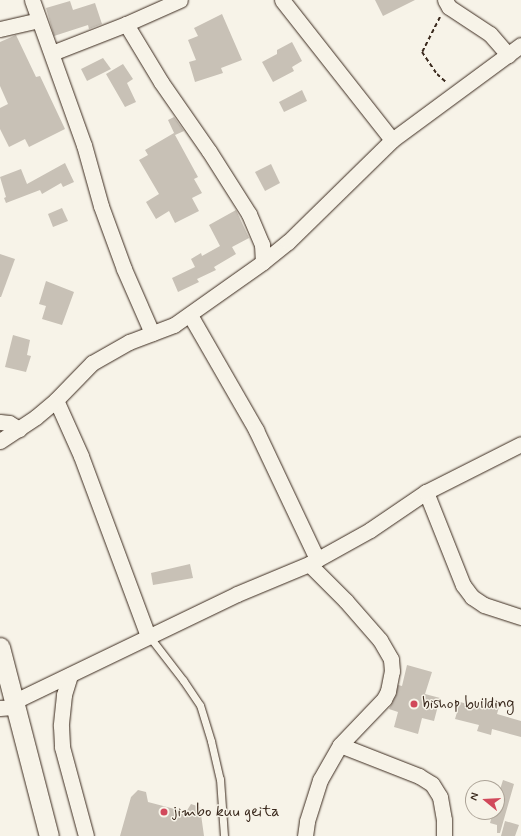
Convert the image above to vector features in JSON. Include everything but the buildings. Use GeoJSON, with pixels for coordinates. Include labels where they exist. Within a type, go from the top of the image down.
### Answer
{"type":"FeatureCollection","features":[{"type":"Feature","properties":{"kind":"street"},"geometry":{"type":"LineString","coordinates":[[32,0],[84,145],[101,206],[124,269],[152,333]]}},
{"type":"Feature","properties":{"kind":"street"},"geometry":{"type":"LineString","coordinates":[[52,53],[126,24],[180,0]]}},
{"type":"Feature","properties":{"kind":"street"},"geometry":{"type":"LineString","coordinates":[[282,0],[392,140]]}},
{"type":"Feature","properties":{"kind":"street"},"geometry":{"type":"LineString","coordinates":[[445,1],[449,7],[490,34],[508,55]]}},
{"type":"Feature","properties":{"kind":"street"},"geometry":{"type":"LineString","coordinates":[[0,29],[38,20]]}},
{"type":"Feature","properties":{"kind":"street"},"geometry":{"type":"LineString","coordinates":[[126,24],[161,82],[213,156],[249,214],[262,244],[263,262]]}},
{"type":"Feature","properties":{"kind":"street"},"geometry":{"type":"LineString","coordinates":[[0,441],[19,429],[56,400],[92,363],[129,342],[174,325],[263,262],[288,242],[392,140],[521,45]]}},
{"type":"Feature","properties":{"kind":"street"},"geometry":{"type":"LineString","coordinates":[[190,315],[256,430],[313,561],[380,640],[392,664],[391,680],[384,699],[340,745],[320,780],[307,821],[305,836]]}},
{"type":"Feature","properties":{"kind":"street"},"geometry":{"type":"LineString","coordinates":[[56,400],[81,456],[148,636]]}},
{"type":"Feature","properties":{"kind":"street"},"geometry":{"type":"LineString","coordinates":[[0,422],[9,423],[19,429]]}},
{"type":"Feature","properties":{"kind":"street"},"geometry":{"type":"LineString","coordinates":[[10,705],[148,636],[237,594],[313,561],[370,530],[426,492],[521,444]]}},
{"type":"Feature","properties":{"kind":"street"},"geometry":{"type":"LineString","coordinates":[[426,492],[463,585],[472,597],[484,605],[521,617]]}},
{"type":"Feature","properties":{"kind":"street"},"geometry":{"type":"LineString","coordinates":[[0,647],[10,705],[49,836]]}},
{"type":"Feature","properties":{"kind":"street"},"geometry":{"type":"LineString","coordinates":[[70,675],[64,695],[61,726],[62,747],[86,836]]}},
{"type":"Feature","properties":{"kind":"street"},"geometry":{"type":"LineString","coordinates":[[340,745],[419,776],[432,784],[440,797],[444,820],[444,836]]}},
{"type":"Feature","properties":{"kind":"lane"},"geometry":{"type":"LineString","coordinates":[[148,636],[184,680],[200,705],[211,741],[220,779],[224,836]]}},
{"type":"Feature","properties":{"kind":"path"},"geometry":{"type":"LineString","coordinates":[[445,1],[422,52],[437,74],[450,86],[452,95]]}},
{"type":"Feature","properties":{"kind":"place","name":"bishop building"},"geometry":{"type":"Point","coordinates":[414,704]}},
{"type":"Feature","properties":{"kind":"place","name":"jimbo kuu geita"},"geometry":{"type":"Point","coordinates":[164,812]}}]}
